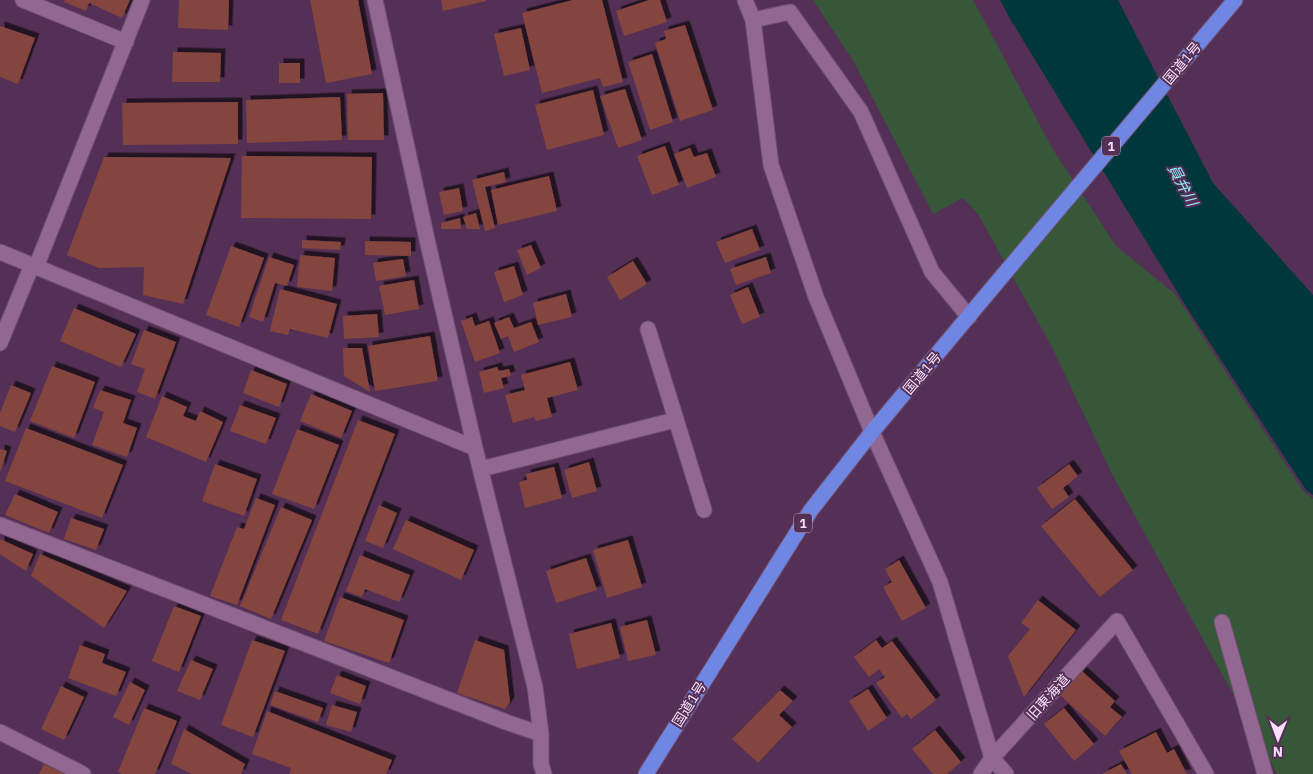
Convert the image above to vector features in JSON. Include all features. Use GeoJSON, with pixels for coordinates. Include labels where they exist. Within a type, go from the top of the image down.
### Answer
{"type":"FeatureCollection","features":[{"type":"Feature","properties":{"kind":"highway","name":"国道1号"},"geometry":{"type":"LineString","coordinates":[[646,774],[811,510],[872,432],[1235,0]]}},
{"type":"Feature","properties":{"kind":"street"},"geometry":{"type":"LineString","coordinates":[[23,0],[126,42]]}},
{"type":"Feature","properties":{"kind":"street"},"geometry":{"type":"LineString","coordinates":[[0,343],[34,266],[142,0]]}},
{"type":"Feature","properties":{"kind":"street"},"geometry":{"type":"LineString","coordinates":[[375,0],[475,448],[535,687],[541,734],[541,764],[544,774]]}},
{"type":"Feature","properties":{"kind":"street"},"geometry":{"type":"LineString","coordinates":[[746,0],[753,20],[771,165],[816,297],[872,432],[940,582],[992,758],[1006,774]]}},
{"type":"Feature","properties":{"kind":"street"},"geometry":{"type":"LineString","coordinates":[[753,20],[790,12],[861,112],[932,272],[969,317]]}},
{"type":"Feature","properties":{"kind":"street"},"geometry":{"type":"LineString","coordinates":[[0,252],[475,448]]}},
{"type":"Feature","properties":{"kind":"street"},"geometry":{"type":"LineString","coordinates":[[648,329],[704,510]]}},
{"type":"Feature","properties":{"kind":"street"},"geometry":{"type":"LineString","coordinates":[[481,469],[675,420]]}},
{"type":"Feature","properties":{"kind":"street"},"geometry":{"type":"LineString","coordinates":[[0,525],[541,734]]}},
{"type":"Feature","properties":{"kind":"street","name":"旧東海道"},"geometry":{"type":"LineString","coordinates":[[981,774],[992,758],[1117,621],[1206,774]]}},
{"type":"Feature","properties":{"kind":"street"},"geometry":{"type":"LineString","coordinates":[[1222,622],[1265,774]]}},
{"type":"Feature","properties":{"kind":"street"},"geometry":{"type":"LineString","coordinates":[[0,732],[83,774]]}},
{"type":"Feature","properties":{"kind":"shaded area"},"geometry":{"type":"Polygon","coordinates":[[[813,0],[973,0],[1052,148],[1116,246],[1175,294],[1303,491],[1313,499],[1313,774],[1277,774],[1112,474],[1052,347],[978,214],[963,198],[933,214],[854,62],[813,0]]]}},
{"type":"Feature","properties":{"kind":"water","name":"員弁川"},"geometry":{"type":"Polygon","coordinates":[[[1000,0],[1118,0],[1213,183],[1313,295],[1313,495],[1306,490],[1187,308],[1000,0]]]}},
{"type":"Feature","properties":{"kind":"building"},"geometry":{"type":"Polygon","coordinates":[[[65,0],[130,0],[122,18],[89,3],[86,11],[64,2],[65,0]]]}},
{"type":"Feature","properties":{"kind":"building"},"geometry":{"type":"Polygon","coordinates":[[[179,0],[229,0],[228,30],[178,28],[179,0]]]}},
{"type":"Feature","properties":{"kind":"building"},"geometry":{"type":"Polygon","coordinates":[[[310,0],[358,0],[372,74],[326,83],[310,0]]]}},
{"type":"Feature","properties":{"kind":"building"},"geometry":{"type":"Polygon","coordinates":[[[441,0],[486,0],[486,1],[443,11],[441,0]]]}},
{"type":"Feature","properties":{"kind":"building"},"geometry":{"type":"Polygon","coordinates":[[[573,0],[602,0],[623,82],[603,87],[600,78],[542,93],[522,13],[573,0]]]}},
{"type":"Feature","properties":{"kind":"building"},"geometry":{"type":"Polygon","coordinates":[[[649,0],[660,0],[667,22],[624,36],[616,11],[649,0]]]}},
{"type":"Feature","properties":{"kind":"building"},"geometry":{"type":"Polygon","coordinates":[[[685,25],[713,110],[680,121],[655,43],[666,39],[664,31],[685,25]]]}},
{"type":"Feature","properties":{"kind":"building"},"geometry":{"type":"Polygon","coordinates":[[[0,26],[35,38],[18,84],[0,77],[0,26]]]}},
{"type":"Feature","properties":{"kind":"building"},"geometry":{"type":"Polygon","coordinates":[[[521,28],[530,70],[504,76],[494,34],[521,28]]]}},
{"type":"Feature","properties":{"kind":"building"},"geometry":{"type":"Polygon","coordinates":[[[173,52],[221,53],[220,82],[172,82],[173,52]]]}},
{"type":"Feature","properties":{"kind":"building"},"geometry":{"type":"Polygon","coordinates":[[[652,54],[673,122],[650,130],[628,62],[652,54]]]}},
{"type":"Feature","properties":{"kind":"building"},"geometry":{"type":"Polygon","coordinates":[[[279,63],[300,63],[300,83],[279,83],[279,63]]]}},
{"type":"Feature","properties":{"kind":"building"},"geometry":{"type":"Polygon","coordinates":[[[625,89],[642,140],[618,148],[600,96],[625,89]]]}},
{"type":"Feature","properties":{"kind":"building"},"geometry":{"type":"Polygon","coordinates":[[[593,90],[604,135],[547,150],[535,105],[593,90]]]}},
{"type":"Feature","properties":{"kind":"building"},"geometry":{"type":"Polygon","coordinates":[[[383,93],[384,140],[348,140],[347,94],[383,93]]]}},
{"type":"Feature","properties":{"kind":"building"},"geometry":{"type":"Polygon","coordinates":[[[340,97],[342,140],[247,143],[246,100],[340,97]]]}},
{"type":"Feature","properties":{"kind":"building"},"geometry":{"type":"Polygon","coordinates":[[[238,102],[238,144],[123,145],[122,103],[238,102]]]}},
{"type":"Feature","properties":{"kind":"building"},"geometry":{"type":"Polygon","coordinates":[[[665,146],[679,185],[652,195],[637,156],[665,146]]]}},
{"type":"Feature","properties":{"kind":"building"},"geometry":{"type":"Polygon","coordinates":[[[690,148],[694,157],[707,153],[716,177],[687,188],[674,154],[690,148]]]}},
{"type":"Feature","properties":{"kind":"building"},"geometry":{"type":"Polygon","coordinates":[[[242,156],[372,157],[371,219],[241,218],[242,156]]]}},
{"type":"Feature","properties":{"kind":"building"},"geometry":{"type":"Polygon","coordinates":[[[104,157],[231,158],[183,304],[143,295],[144,267],[99,268],[67,255],[104,157]]]}},
{"type":"Feature","properties":{"kind":"building"},"geometry":{"type":"Polygon","coordinates":[[[504,172],[506,182],[485,187],[495,228],[485,231],[472,180],[504,172]]]}},
{"type":"Feature","properties":{"kind":"building"},"geometry":{"type":"Polygon","coordinates":[[[549,176],[557,211],[498,225],[491,190],[549,176]]]}},
{"type":"Feature","properties":{"kind":"building"},"geometry":{"type":"Polygon","coordinates":[[[459,188],[463,211],[444,215],[439,192],[459,188]]]}},
{"type":"Feature","properties":{"kind":"building"},"geometry":{"type":"Polygon","coordinates":[[[476,213],[480,229],[467,229],[463,217],[476,213]]]}},
{"type":"Feature","properties":{"kind":"building"},"geometry":{"type":"Polygon","coordinates":[[[460,218],[461,229],[441,229],[441,223],[460,218]]]}},
{"type":"Feature","properties":{"kind":"building"},"geometry":{"type":"Polygon","coordinates":[[[752,229],[760,250],[725,263],[716,242],[752,229]]]}},
{"type":"Feature","properties":{"kind":"building"},"geometry":{"type":"Polygon","coordinates":[[[302,240],[341,242],[340,250],[302,248],[302,240]]]}},
{"type":"Feature","properties":{"kind":"building"},"geometry":{"type":"Polygon","coordinates":[[[365,241],[411,242],[411,256],[365,255],[365,241]]]}},
{"type":"Feature","properties":{"kind":"building"},"geometry":{"type":"Polygon","coordinates":[[[531,245],[541,268],[527,275],[517,250],[531,245]]]}},
{"type":"Feature","properties":{"kind":"building"},"geometry":{"type":"Polygon","coordinates":[[[231,246],[264,258],[239,327],[206,315],[231,246]]]}},
{"type":"Feature","properties":{"kind":"building"},"geometry":{"type":"Polygon","coordinates":[[[300,255],[335,258],[332,291],[297,287],[300,255]]]}},
{"type":"Feature","properties":{"kind":"building"},"geometry":{"type":"Polygon","coordinates":[[[269,257],[294,265],[287,286],[275,283],[263,322],[249,317],[269,257]]]}},
{"type":"Feature","properties":{"kind":"building"},"geometry":{"type":"Polygon","coordinates":[[[766,257],[771,273],[736,285],[730,269],[766,257]]]}},
{"type":"Feature","properties":{"kind":"building"},"geometry":{"type":"Polygon","coordinates":[[[403,259],[406,276],[376,281],[373,263],[403,259]]]}},
{"type":"Feature","properties":{"kind":"building"},"geometry":{"type":"Polygon","coordinates":[[[633,261],[647,284],[620,300],[607,277],[633,261]]]}},
{"type":"Feature","properties":{"kind":"building"},"geometry":{"type":"Polygon","coordinates":[[[514,266],[523,295],[504,302],[494,272],[514,266]]]}},
{"type":"Feature","properties":{"kind":"building"},"geometry":{"type":"Polygon","coordinates":[[[414,280],[419,309],[385,315],[379,286],[414,280]]]}},
{"type":"Feature","properties":{"kind":"building"},"geometry":{"type":"Polygon","coordinates":[[[748,287],[760,317],[742,324],[730,295],[748,287]]]}},
{"type":"Feature","properties":{"kind":"building"},"geometry":{"type":"Polygon","coordinates":[[[280,289],[337,304],[328,338],[290,329],[288,335],[270,331],[280,289]]]}},
{"type":"Feature","properties":{"kind":"building"},"geometry":{"type":"Polygon","coordinates":[[[566,294],[572,317],[538,325],[533,303],[566,294]]]}},
{"type":"Feature","properties":{"kind":"building"},"geometry":{"type":"Polygon","coordinates":[[[74,308],[136,334],[121,367],[60,341],[74,308]]]}},
{"type":"Feature","properties":{"kind":"building"},"geometry":{"type":"Polygon","coordinates":[[[377,314],[379,337],[344,339],[343,316],[377,314]]]}},
{"type":"Feature","properties":{"kind":"building"},"geometry":{"type":"Polygon","coordinates":[[[472,317],[475,326],[489,321],[500,353],[475,362],[461,321],[472,317]]]}},
{"type":"Feature","properties":{"kind":"building"},"geometry":{"type":"Polygon","coordinates":[[[509,317],[514,328],[531,322],[539,342],[514,352],[508,336],[501,339],[494,323],[509,317]]]}},
{"type":"Feature","properties":{"kind":"building"},"geometry":{"type":"Polygon","coordinates":[[[144,330],[176,342],[155,399],[137,392],[145,369],[131,364],[144,330]]]}},
{"type":"Feature","properties":{"kind":"building"},"geometry":{"type":"Polygon","coordinates":[[[430,336],[438,381],[375,391],[368,346],[430,336]]]}},
{"type":"Feature","properties":{"kind":"building"},"geometry":{"type":"Polygon","coordinates":[[[343,348],[362,348],[370,392],[344,376],[343,348]]]}},
{"type":"Feature","properties":{"kind":"building"},"geometry":{"type":"Polygon","coordinates":[[[570,362],[578,390],[547,398],[552,417],[536,421],[534,417],[513,423],[505,395],[525,390],[521,375],[570,362]]]}},
{"type":"Feature","properties":{"kind":"building"},"geometry":{"type":"Polygon","coordinates":[[[52,366],[95,382],[74,438],[30,421],[52,366]]]}},
{"type":"Feature","properties":{"kind":"building"},"geometry":{"type":"Polygon","coordinates":[[[497,367],[499,371],[509,369],[511,376],[501,378],[504,388],[484,393],[479,372],[497,367]]]}},
{"type":"Feature","properties":{"kind":"building"},"geometry":{"type":"Polygon","coordinates":[[[251,370],[287,384],[279,407],[243,393],[251,370]]]}},
{"type":"Feature","properties":{"kind":"building"},"geometry":{"type":"Polygon","coordinates":[[[11,385],[31,393],[15,432],[0,426],[0,413],[11,385]]]}},
{"type":"Feature","properties":{"kind":"building"},"geometry":{"type":"Polygon","coordinates":[[[100,390],[131,400],[123,423],[137,428],[127,457],[92,445],[104,412],[93,408],[100,390]]]}},
{"type":"Feature","properties":{"kind":"building"},"geometry":{"type":"Polygon","coordinates":[[[311,394],[352,411],[341,438],[300,421],[311,394]]]}},
{"type":"Feature","properties":{"kind":"building"},"geometry":{"type":"Polygon","coordinates":[[[162,396],[187,407],[183,416],[196,421],[200,411],[223,422],[206,462],[146,437],[162,396]]]}},
{"type":"Feature","properties":{"kind":"building"},"geometry":{"type":"Polygon","coordinates":[[[240,405],[276,418],[266,444],[230,431],[240,405]]]}},
{"type":"Feature","properties":{"kind":"building"},"geometry":{"type":"Polygon","coordinates":[[[358,420],[395,434],[318,634],[281,620],[358,420]]]}},
{"type":"Feature","properties":{"kind":"building"},"geometry":{"type":"Polygon","coordinates":[[[26,428],[123,465],[102,518],[5,481],[26,428]]]}},
{"type":"Feature","properties":{"kind":"building"},"geometry":{"type":"Polygon","coordinates":[[[297,429],[339,445],[314,509],[272,494],[297,429]]]}},
{"type":"Feature","properties":{"kind":"building"},"geometry":{"type":"Polygon","coordinates":[[[0,449],[7,451],[0,472],[0,449]]]}},
{"type":"Feature","properties":{"kind":"building"},"geometry":{"type":"Polygon","coordinates":[[[589,462],[597,491],[572,498],[564,470],[589,462]]]}},
{"type":"Feature","properties":{"kind":"building"},"geometry":{"type":"Polygon","coordinates":[[[215,464],[257,479],[244,516],[202,501],[215,464]]]}},
{"type":"Feature","properties":{"kind":"building"},"geometry":{"type":"Polygon","coordinates":[[[1069,464],[1078,476],[1063,488],[1069,497],[1052,509],[1037,488],[1069,464]]]}},
{"type":"Feature","properties":{"kind":"building"},"geometry":{"type":"Polygon","coordinates":[[[554,467],[562,498],[525,508],[519,482],[527,480],[526,474],[554,467]]]}},
{"type":"Feature","properties":{"kind":"building"},"geometry":{"type":"Polygon","coordinates":[[[15,494],[58,512],[49,533],[5,515],[15,494]]]}},
{"type":"Feature","properties":{"kind":"building"},"geometry":{"type":"Polygon","coordinates":[[[256,498],[275,505],[237,605],[210,596],[237,527],[244,529],[256,498]]]}},
{"type":"Feature","properties":{"kind":"building"},"geometry":{"type":"Polygon","coordinates":[[[1075,499],[1133,570],[1100,597],[1041,526],[1075,499]]]}},
{"type":"Feature","properties":{"kind":"building"},"geometry":{"type":"Polygon","coordinates":[[[379,505],[397,513],[383,548],[365,541],[379,505]]]}},
{"type":"Feature","properties":{"kind":"building"},"geometry":{"type":"Polygon","coordinates":[[[281,507],[312,520],[271,619],[240,606],[281,507]]]}},
{"type":"Feature","properties":{"kind":"building"},"geometry":{"type":"Polygon","coordinates":[[[71,518],[104,529],[96,550],[64,539],[71,518]]]}},
{"type":"Feature","properties":{"kind":"building"},"geometry":{"type":"Polygon","coordinates":[[[406,520],[474,550],[461,580],[393,549],[406,520]]]}},
{"type":"Feature","properties":{"kind":"building"},"geometry":{"type":"Polygon","coordinates":[[[0,539],[33,554],[26,571],[0,554],[0,539]]]}},
{"type":"Feature","properties":{"kind":"building"},"geometry":{"type":"Polygon","coordinates":[[[628,540],[642,587],[607,598],[593,550],[628,540]]]}},
{"type":"Feature","properties":{"kind":"building"},"geometry":{"type":"Polygon","coordinates":[[[40,554],[127,591],[104,628],[31,576],[40,554]]]}},
{"type":"Feature","properties":{"kind":"building"},"geometry":{"type":"Polygon","coordinates":[[[360,555],[410,575],[399,602],[365,589],[362,597],[346,591],[360,555]]]}},
{"type":"Feature","properties":{"kind":"building"},"geometry":{"type":"Polygon","coordinates":[[[586,558],[597,590],[556,603],[546,571],[586,558]]]}},
{"type":"Feature","properties":{"kind":"building"},"geometry":{"type":"Polygon","coordinates":[[[899,560],[926,608],[902,621],[883,587],[892,582],[885,569],[899,560]]]}},
{"type":"Feature","properties":{"kind":"building"},"geometry":{"type":"Polygon","coordinates":[[[340,597],[404,620],[389,663],[324,641],[340,597]]]}},
{"type":"Feature","properties":{"kind":"building"},"geometry":{"type":"Polygon","coordinates":[[[1038,600],[1076,630],[1024,697],[1008,656],[1030,629],[1021,623],[1038,600]]]}},
{"type":"Feature","properties":{"kind":"building"},"geometry":{"type":"Polygon","coordinates":[[[174,606],[201,616],[179,672],[152,661],[174,606]]]}},
{"type":"Feature","properties":{"kind":"building"},"geometry":{"type":"Polygon","coordinates":[[[647,620],[656,655],[628,661],[620,627],[647,620]]]}},
{"type":"Feature","properties":{"kind":"building"},"geometry":{"type":"Polygon","coordinates":[[[611,623],[620,658],[577,669],[569,634],[611,623]]]}},
{"type":"Feature","properties":{"kind":"building"},"geometry":{"type":"Polygon","coordinates":[[[252,640],[285,651],[253,737],[221,725],[252,640]]]}},
{"type":"Feature","properties":{"kind":"building"},"geometry":{"type":"Polygon","coordinates":[[[475,640],[504,650],[510,702],[505,709],[457,693],[475,640]]]}},
{"type":"Feature","properties":{"kind":"building"},"geometry":{"type":"Polygon","coordinates":[[[876,640],[882,648],[892,641],[936,700],[911,719],[907,714],[902,718],[876,683],[885,677],[879,669],[869,677],[854,657],[876,640]]]}},
{"type":"Feature","properties":{"kind":"building"},"geometry":{"type":"Polygon","coordinates":[[[80,645],[105,654],[102,663],[126,672],[116,696],[68,678],[80,645]]]}},
{"type":"Feature","properties":{"kind":"building"},"geometry":{"type":"Polygon","coordinates":[[[191,660],[213,669],[200,700],[177,691],[191,660]]]}},
{"type":"Feature","properties":{"kind":"building"},"geometry":{"type":"Polygon","coordinates":[[[1082,671],[1115,701],[1110,707],[1122,717],[1105,736],[1060,695],[1082,671]]]}},
{"type":"Feature","properties":{"kind":"building"},"geometry":{"type":"Polygon","coordinates":[[[337,675],[366,686],[360,704],[330,693],[337,675]]]}},
{"type":"Feature","properties":{"kind":"building"},"geometry":{"type":"Polygon","coordinates":[[[130,682],[145,690],[129,725],[113,717],[130,682]]]}},
{"type":"Feature","properties":{"kind":"building"},"geometry":{"type":"Polygon","coordinates":[[[61,686],[84,697],[64,740],[41,729],[61,686]]]}},
{"type":"Feature","properties":{"kind":"building"},"geometry":{"type":"Polygon","coordinates":[[[868,689],[887,718],[868,731],[849,701],[868,689]]]}},
{"type":"Feature","properties":{"kind":"building"},"geometry":{"type":"Polygon","coordinates":[[[780,690],[793,701],[779,715],[792,727],[758,763],[732,739],[780,690]]]}},
{"type":"Feature","properties":{"kind":"building"},"geometry":{"type":"Polygon","coordinates":[[[275,691],[323,708],[318,722],[270,705],[275,691]]]}},
{"type":"Feature","properties":{"kind":"building"},"geometry":{"type":"Polygon","coordinates":[[[332,705],[357,712],[351,732],[326,725],[332,705]]]}},
{"type":"Feature","properties":{"kind":"building"},"geometry":{"type":"Polygon","coordinates":[[[144,708],[177,721],[155,774],[122,774],[118,772],[144,708]]]}},
{"type":"Feature","properties":{"kind":"building"},"geometry":{"type":"Polygon","coordinates":[[[1064,708],[1094,744],[1074,761],[1044,724],[1064,708]]]}},
{"type":"Feature","properties":{"kind":"building"},"geometry":{"type":"Polygon","coordinates":[[[267,711],[392,760],[386,774],[289,774],[291,768],[252,754],[267,711]]]}},
{"type":"Feature","properties":{"kind":"building"},"geometry":{"type":"Polygon","coordinates":[[[184,729],[245,764],[241,774],[192,774],[171,764],[184,729]]]}},
{"type":"Feature","properties":{"kind":"building"},"geometry":{"type":"Polygon","coordinates":[[[935,730],[961,762],[947,774],[933,774],[912,749],[935,730]]]}},
{"type":"Feature","properties":{"kind":"building"},"geometry":{"type":"Polygon","coordinates":[[[1156,732],[1167,753],[1174,749],[1187,774],[1132,774],[1119,751],[1156,732]]]}},
{"type":"Feature","properties":{"kind":"building"},"geometry":{"type":"Polygon","coordinates":[[[44,764],[65,774],[39,774],[44,764]]]}},
{"type":"Feature","properties":{"kind":"building"},"geometry":{"type":"Polygon","coordinates":[[[1121,764],[1127,774],[1102,774],[1121,764]]]}}]}
